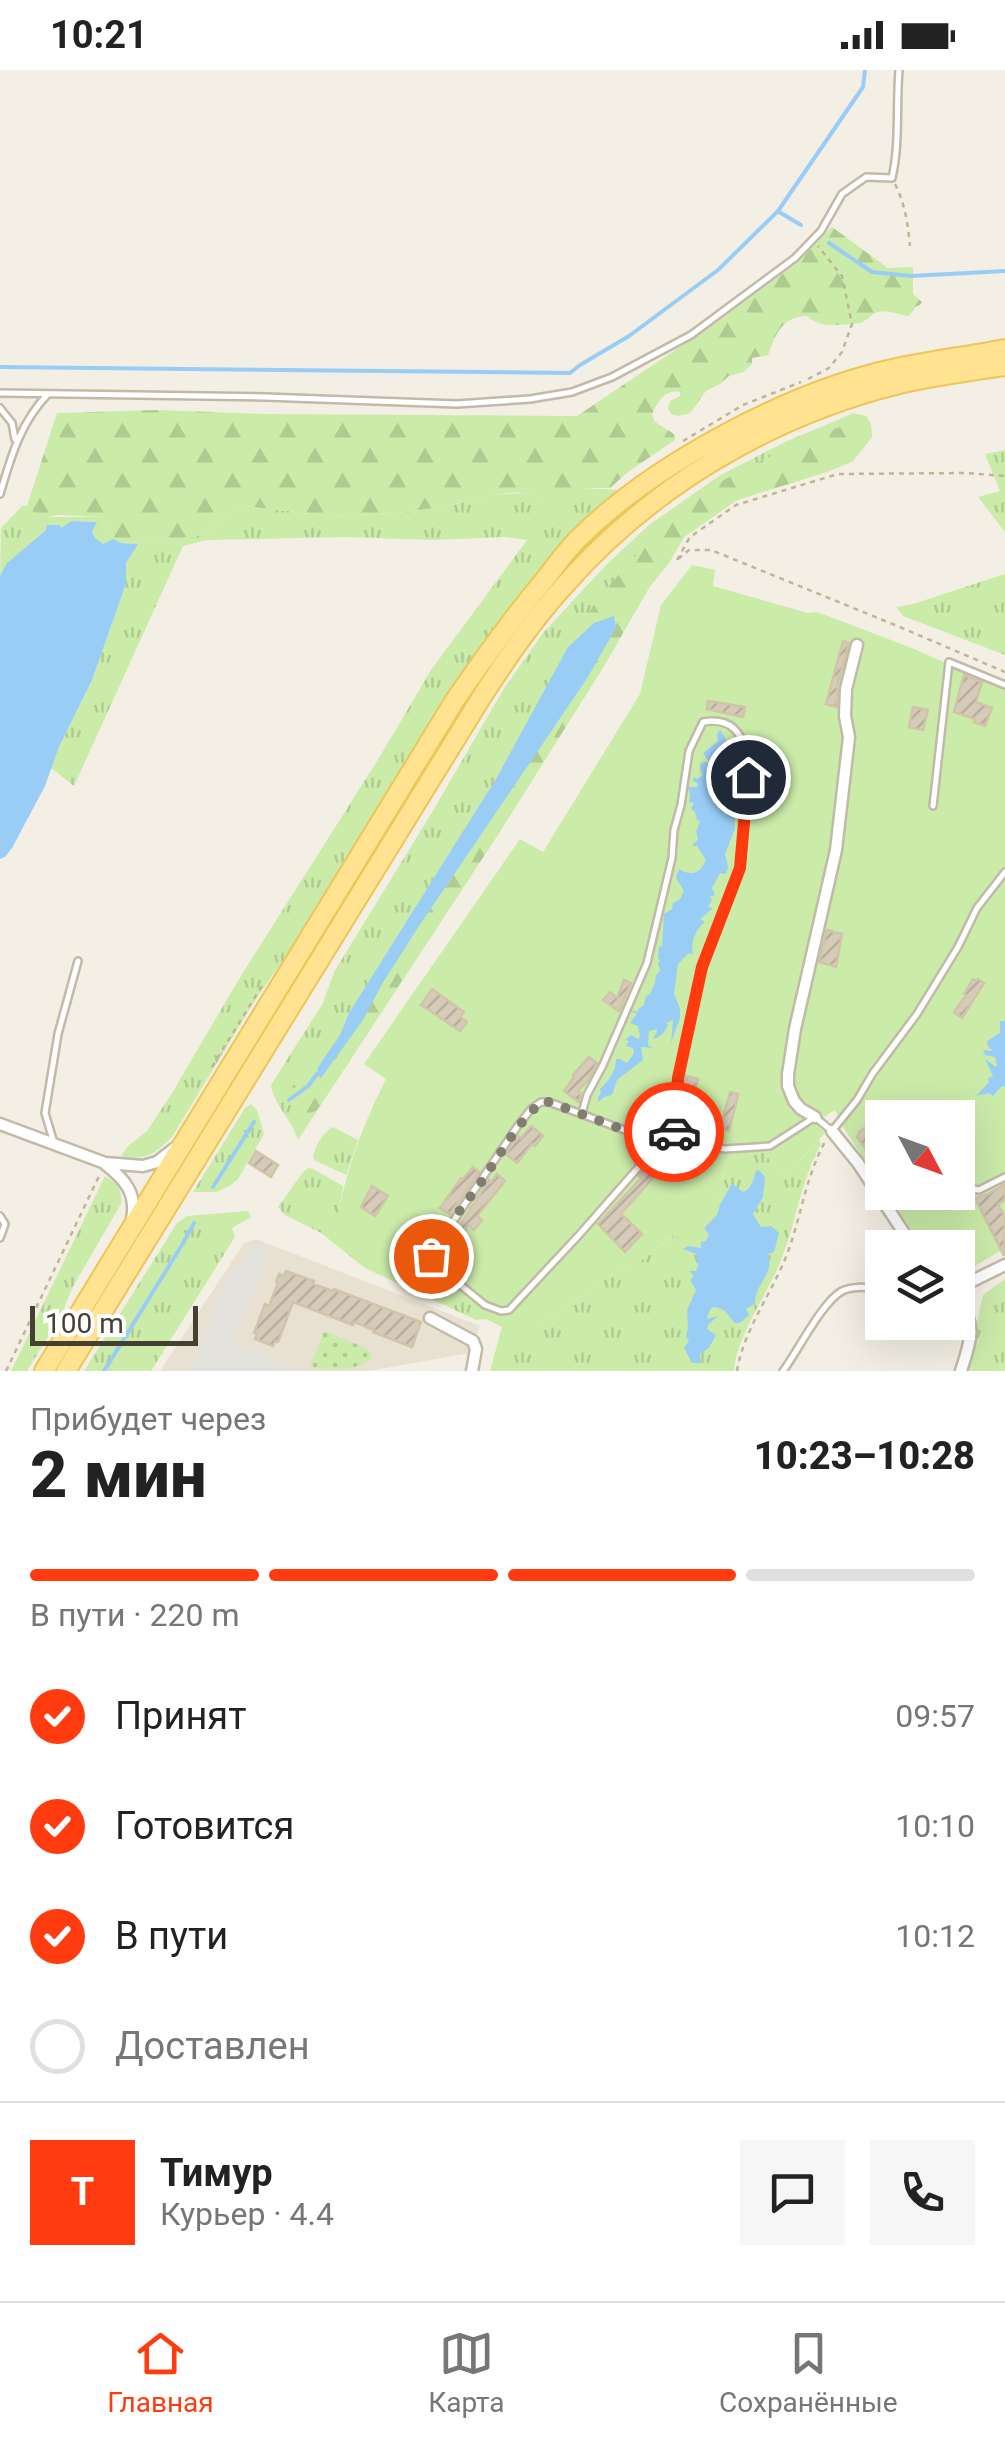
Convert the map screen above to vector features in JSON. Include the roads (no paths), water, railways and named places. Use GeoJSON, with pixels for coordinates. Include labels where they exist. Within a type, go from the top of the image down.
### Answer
{"type":"FeatureCollection","features":[{"type":"Feature","properties":{"kind":"main road"},"geometry":{"type":"LineString","coordinates":[[44,1371],[454,700],[578,538],[625,498],[752,420],[818,391],[891,369],[1005,349]]}},
{"type":"Feature","properties":{"kind":"main road"},"geometry":{"type":"LineString","coordinates":[[66,1371],[481,698],[563,586],[658,498],[708,464],[771,430],[809,413],[899,384],[1005,366]]}},
{"type":"Feature","properties":{"kind":"street"},"geometry":{"type":"LineString","coordinates":[[815,1118],[794,1101],[788,1074],[836,850],[849,737],[846,689],[857,645]]}},
{"type":"Feature","properties":{"kind":"street"},"geometry":{"type":"LineString","coordinates":[[0,1124],[105,1163],[135,1166],[149,1165],[168,1155],[188,1132]]}},
{"type":"Feature","properties":{"kind":"street"},"geometry":{"type":"LineString","coordinates":[[832,1131],[902,1230]]}},
{"type":"Feature","properties":{"kind":"street"},"geometry":{"type":"LineString","coordinates":[[105,1163],[123,1178],[133,1194],[134,1216],[126,1238]]}},
{"type":"Feature","properties":{"kind":"street"},"geometry":{"type":"LineString","coordinates":[[975,1283],[1005,1264]]}},
{"type":"Feature","properties":{"kind":"street"},"geometry":{"type":"LineString","coordinates":[[430,1318],[473,1342],[476,1354],[472,1371]]}},
{"type":"Feature","properties":{"kind":"street"},"geometry":{"type":"LineString","coordinates":[[962,1371],[970,1340]]}},
{"type":"Feature","properties":{"kind":"lane"},"geometry":{"type":"LineString","coordinates":[[0,392],[457,404],[572,392],[612,377],[691,335],[795,258],[821,231],[842,194],[866,178],[892,178],[898,148],[899,70]]}},
{"type":"Feature","properties":{"kind":"lane"},"geometry":{"type":"LineString","coordinates":[[0,494],[16,442],[32,410],[49,393]]}},
{"type":"Feature","properties":{"kind":"lane"},"geometry":{"type":"LineString","coordinates":[[0,408],[12,423],[16,442]]}},
{"type":"Feature","properties":{"kind":"lane"},"geometry":{"type":"LineString","coordinates":[[934,806],[949,662],[1005,685]]}},
{"type":"Feature","properties":{"kind":"lane"},"geometry":{"type":"LineString","coordinates":[[582,1113],[646,963],[671,862],[691,746],[703,722],[722,723],[739,734],[747,760],[740,864],[696,991],[678,1078],[674,1138]]}},
{"type":"Feature","properties":{"kind":"lane"},"geometry":{"type":"LineString","coordinates":[[665,1137],[520,1302],[506,1311],[489,1307],[431,1259],[434,1246],[537,1104],[549,1102],[627,1131],[674,1138],[725,1149],[770,1146],[815,1118],[832,1131],[917,1014],[977,908],[1005,872]]}},
{"type":"Feature","properties":{"kind":"lane"},"geometry":{"type":"LineString","coordinates":[[54,1143],[45,1113],[58,1034],[78,961]]}},
{"type":"Feature","properties":{"kind":"lane"},"geometry":{"type":"LineString","coordinates":[[975,1189],[1005,1177]]}},
{"type":"Feature","properties":{"kind":"lane"},"geometry":{"type":"LineString","coordinates":[[0,1216],[5,1224],[0,1238]]}},
{"type":"Feature","properties":{"kind":"lane"},"geometry":{"type":"LineString","coordinates":[[783,1371],[838,1292],[865,1288]]}},
{"type":"Feature","properties":{"kind":"water"},"geometry":{"type":"Polygon","coordinates":[[[71,521],[97,522],[92,532],[103,544],[113,539],[138,544],[126,563],[126,584],[92,680],[59,747],[45,786],[12,848],[0,859],[0,576],[6,564],[47,525],[61,528],[71,521]]]}},
{"type":"Feature","properties":{"kind":"water"},"geometry":{"type":"Polygon","coordinates":[[[614,616],[616,628],[586,680],[321,1078],[318,1067],[496,779],[568,647],[594,623],[614,616]]]}},
{"type":"Feature","properties":{"kind":"water"},"geometry":{"type":"Polygon","coordinates":[[[720,730],[728,746],[727,770],[732,771],[735,829],[725,854],[727,871],[720,873],[712,888],[715,895],[710,897],[708,907],[713,908],[700,919],[705,922],[694,936],[693,954],[689,953],[678,964],[674,994],[680,1018],[671,1043],[673,1020],[666,1023],[665,1031],[656,1038],[653,1039],[658,1029],[649,1031],[648,1045],[653,1048],[641,1047],[643,1060],[617,1080],[612,1095],[598,1102],[600,1089],[611,1076],[616,1059],[627,1063],[634,1053],[625,1040],[631,1035],[640,1037],[638,1026],[630,1023],[637,1014],[628,1010],[638,1012],[644,1005],[660,971],[664,914],[684,891],[676,878],[679,869],[695,872],[706,860],[697,846],[692,846],[698,839],[700,821],[691,809],[694,803],[689,802],[688,787],[698,787],[692,780],[703,775],[700,764],[710,763],[703,753],[718,741],[720,730]]]}},
{"type":"Feature","properties":{"kind":"water"},"geometry":{"type":"Polygon","coordinates":[[[1000,1021],[1005,1021],[1005,1087],[993,1096],[976,1096],[993,1076],[985,1059],[997,1065],[995,1057],[985,1055],[983,1050],[993,1051],[987,1041],[1000,1033],[1000,1021]]]}},
{"type":"Feature","properties":{"kind":"water"},"geometry":{"type":"Polygon","coordinates":[[[759,1170],[765,1177],[763,1197],[753,1214],[761,1227],[771,1226],[779,1233],[774,1252],[768,1254],[767,1274],[755,1304],[746,1309],[749,1315],[742,1321],[734,1322],[720,1309],[713,1307],[709,1311],[707,1319],[718,1316],[707,1329],[716,1335],[709,1348],[700,1354],[701,1363],[692,1363],[684,1348],[689,1341],[687,1310],[696,1290],[689,1271],[696,1271],[698,1266],[696,1254],[683,1249],[701,1248],[701,1242],[709,1235],[704,1228],[717,1215],[732,1183],[746,1191],[759,1170]]]}},
{"type":"Feature","properties":{"kind":"waterway"},"geometry":{"type":"LineString","coordinates":[[0,367],[570,373],[629,336],[718,270],[778,211],[863,87],[865,70]]}},
{"type":"Feature","properties":{"kind":"waterway"},"geometry":{"type":"LineString","coordinates":[[779,212],[801,225]]}},
{"type":"Feature","properties":{"kind":"waterway"},"geometry":{"type":"LineString","coordinates":[[829,243],[872,272],[911,276],[1005,271]]}},
{"type":"Feature","properties":{"kind":"waterway"},"geometry":{"type":"LineString","coordinates":[[289,1100],[317,1074]]}},
{"type":"Feature","properties":{"kind":"waterway"},"geometry":{"type":"LineString","coordinates":[[213,1187],[254,1122]]}},
{"type":"Feature","properties":{"kind":"waterway"},"geometry":{"type":"LineString","coordinates":[[104,1371],[194,1223]]}}]}
